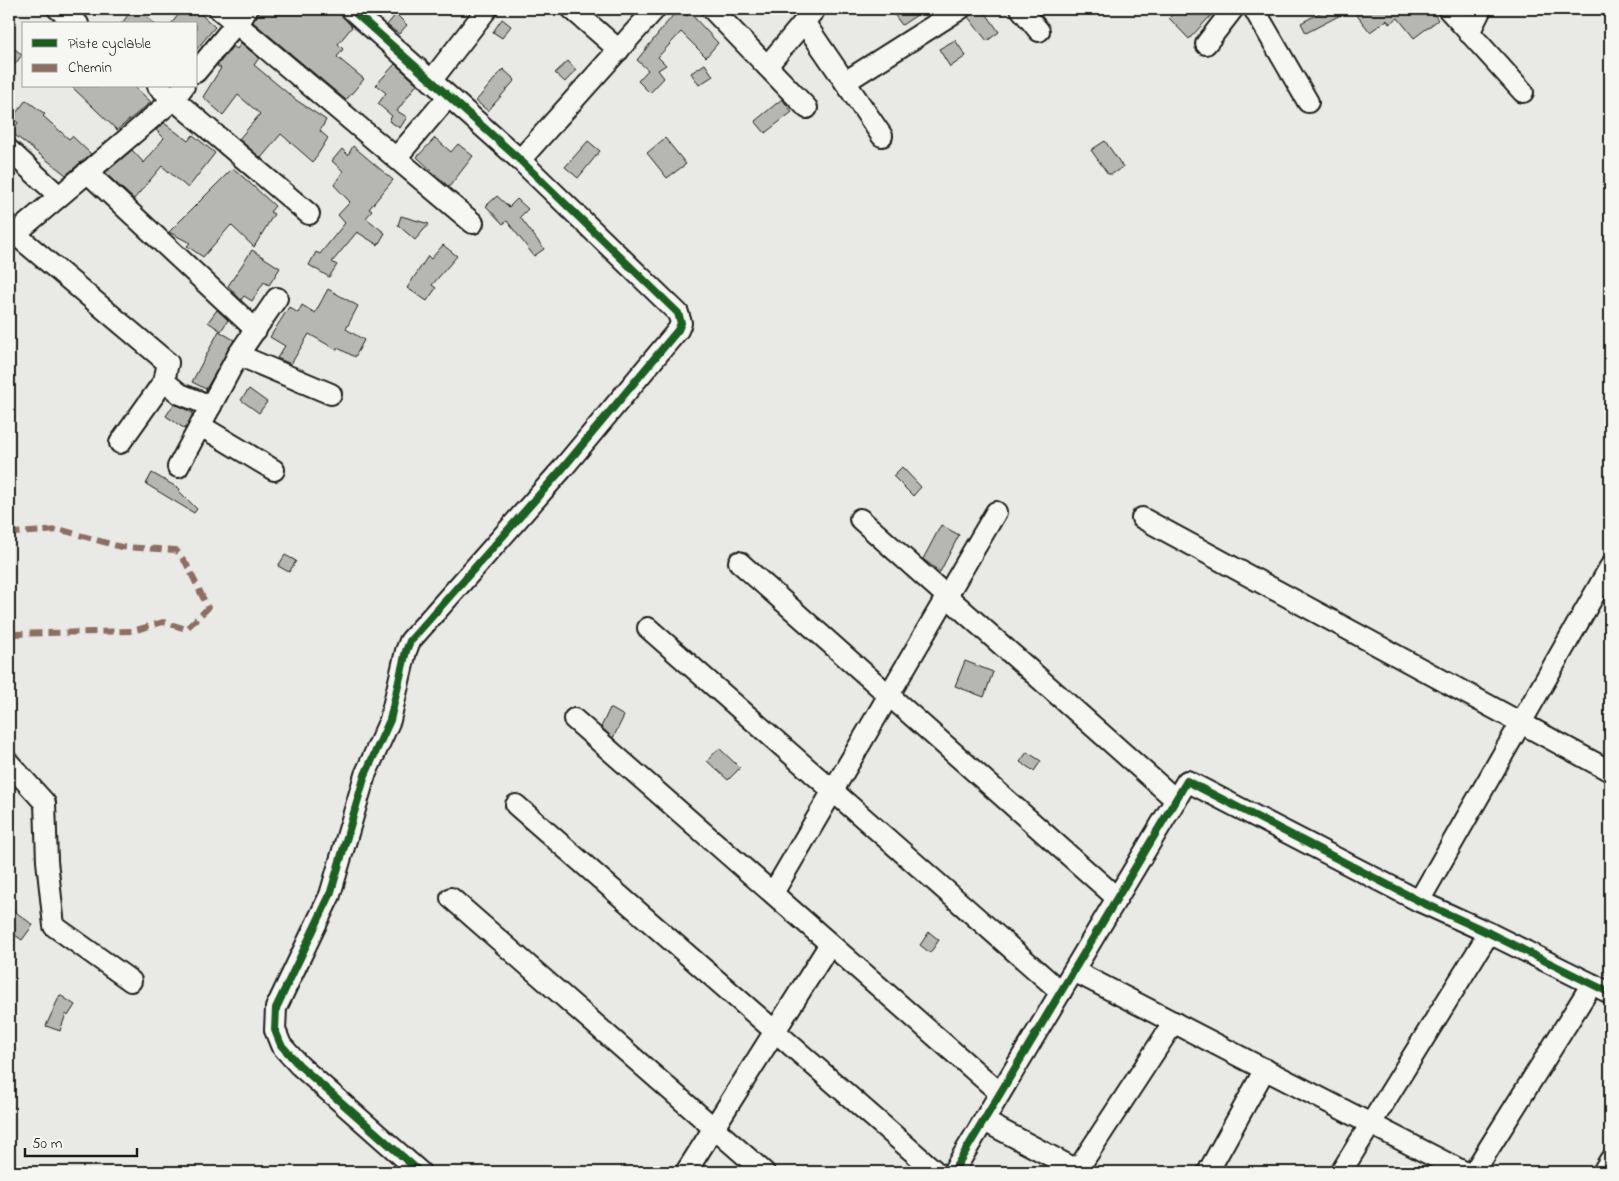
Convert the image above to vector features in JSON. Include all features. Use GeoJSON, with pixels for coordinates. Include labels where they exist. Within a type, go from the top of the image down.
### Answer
{"type":"FeatureCollection","features":[{"type":"Feature","properties":{"kind":"street"},"geometry":{"type":"LineString","coordinates":[[58,9],[75,22]]}},
{"type":"Feature","properties":{"kind":"street"},"geometry":{"type":"LineString","coordinates":[[219,9],[242,16],[396,158],[473,224]]}},
{"type":"Feature","properties":{"kind":"street"},"geometry":{"type":"LineString","coordinates":[[431,81],[487,9]]}},
{"type":"Feature","properties":{"kind":"street"},"geometry":{"type":"LineString","coordinates":[[572,9],[619,50]]}},
{"type":"Feature","properties":{"kind":"street"},"geometry":{"type":"LineString","coordinates":[[520,160],[655,9]]}},
{"type":"Feature","properties":{"kind":"street"},"geometry":{"type":"LineString","coordinates":[[712,9],[806,108]]}},
{"type":"Feature","properties":{"kind":"street"},"geometry":{"type":"LineString","coordinates":[[846,82],[960,9]]}},
{"type":"Feature","properties":{"kind":"street"},"geometry":{"type":"LineString","coordinates":[[1206,44],[1233,9]]}},
{"type":"Feature","properties":{"kind":"street"},"geometry":{"type":"LineString","coordinates":[[1254,9],[1308,102]]}},
{"type":"Feature","properties":{"kind":"street"},"geometry":{"type":"LineString","coordinates":[[1448,9],[1523,92]]}},
{"type":"Feature","properties":{"kind":"street"},"geometry":{"type":"LineString","coordinates":[[1469,32],[1481,9]]}},
{"type":"Feature","properties":{"kind":"street"},"geometry":{"type":"LineString","coordinates":[[1024,10],[1039,31]]}},
{"type":"Feature","properties":{"kind":"street"},"geometry":{"type":"LineString","coordinates":[[358,11],[448,97],[520,160],[678,313],[681,323],[678,330],[569,460],[410,641],[390,720],[365,775],[330,895],[276,1008],[275,1030],[282,1045],[299,1065],[420,1172]]}},
{"type":"Feature","properties":{"kind":"street"},"geometry":{"type":"LineString","coordinates":[[767,66],[810,15],[846,82],[882,136]]}},
{"type":"Feature","properties":{"kind":"street"},"geometry":{"type":"LineString","coordinates":[[198,70],[242,16]]}},
{"type":"Feature","properties":{"kind":"street"},"geometry":{"type":"LineString","coordinates":[[165,88],[179,92],[309,214]]}},
{"type":"Feature","properties":{"kind":"street"},"geometry":{"type":"LineString","coordinates":[[120,443],[164,381],[168,362],[12,237],[179,92]]}},
{"type":"Feature","properties":{"kind":"street"},"geometry":{"type":"LineString","coordinates":[[396,158],[448,97]]}},
{"type":"Feature","properties":{"kind":"street"},"geometry":{"type":"LineString","coordinates":[[9,150],[60,196]]}},
{"type":"Feature","properties":{"kind":"street"},"geometry":{"type":"LineString","coordinates":[[87,172],[256,330]]}},
{"type":"Feature","properties":{"kind":"street"},"geometry":{"type":"LineString","coordinates":[[178,467],[238,355],[277,298]]}},
{"type":"Feature","properties":{"kind":"street"},"geometry":{"type":"LineString","coordinates":[[238,355],[331,394]]}},
{"type":"Feature","properties":{"kind":"street"},"geometry":{"type":"LineString","coordinates":[[164,381],[180,394],[211,406]]}},
{"type":"Feature","properties":{"kind":"street"},"geometry":{"type":"LineString","coordinates":[[200,426],[274,470]]}},
{"type":"Feature","properties":{"kind":"street"},"geometry":{"type":"LineString","coordinates":[[772,893],[996,512]]}},
{"type":"Feature","properties":{"kind":"street"},"geometry":{"type":"LineString","coordinates":[[1142,518],[1610,771]]}},
{"type":"Feature","properties":{"kind":"street"},"geometry":{"type":"LineString","coordinates":[[860,519],[1176,800]]}},
{"type":"Feature","properties":{"kind":"street"},"geometry":{"type":"LineString","coordinates":[[739,562],[1117,898]]}},
{"type":"Feature","properties":{"kind":"street"},"geometry":{"type":"LineString","coordinates":[[1419,901],[1610,567]]}},
{"type":"Feature","properties":{"kind":"street"},"geometry":{"type":"LineString","coordinates":[[648,628],[1061,992]]}},
{"type":"Feature","properties":{"kind":"street"},"geometry":{"type":"LineString","coordinates":[[574,719],[1000,1094]]}},
{"type":"Feature","properties":{"kind":"street"},"geometry":{"type":"LineString","coordinates":[[9,763],[45,803],[47,861],[54,926],[131,981]]}},
{"type":"Feature","properties":{"kind":"street"},"geometry":{"type":"LineString","coordinates":[[953,1172],[1188,781],[1419,901],[1490,933],[1610,993]]}},
{"type":"Feature","properties":{"kind":"street"},"geometry":{"type":"LineString","coordinates":[[516,805],[936,1172]]}},
{"type":"Feature","properties":{"kind":"street"},"geometry":{"type":"LineString","coordinates":[[451,898],[764,1172]]}},
{"type":"Feature","properties":{"kind":"street"},"geometry":{"type":"LineString","coordinates":[[1342,1172],[1490,933]]}},
{"type":"Feature","properties":{"kind":"street"},"geometry":{"type":"LineString","coordinates":[[686,1172],[830,944]]}},
{"type":"Feature","properties":{"kind":"street"},"geometry":{"type":"LineString","coordinates":[[1074,971],[1464,1172]]}},
{"type":"Feature","properties":{"kind":"street"},"geometry":{"type":"LineString","coordinates":[[1474,1172],[1592,984]]}},
{"type":"Feature","properties":{"kind":"street"},"geometry":{"type":"LineString","coordinates":[[984,1121],[1078,1172],[1174,1022]]}},
{"type":"Feature","properties":{"kind":"street"},"geometry":{"type":"LineString","coordinates":[[1208,1172],[1266,1070]]}},
{"type":"Feature","properties":{"kind":"street"},"geometry":{"type":"LineString","coordinates":[[1603,1172],[1610,1160]]}},
{"type":"Feature","properties":{"kind":"building"},"geometry":{"type":"Polygon","coordinates":[[[133,9],[138,9],[153,22],[123,22],[133,9]]]}},
{"type":"Feature","properties":{"kind":"building"},"geometry":{"type":"Polygon","coordinates":[[[183,9],[195,9],[215,27],[198,48],[198,22],[173,22],[183,9]]]}},
{"type":"Feature","properties":{"kind":"building"},"geometry":{"type":"Polygon","coordinates":[[[260,9],[335,9],[352,27],[338,44],[343,49],[337,57],[364,79],[346,100],[253,22],[260,9]]]}},
{"type":"Feature","properties":{"kind":"building"},"geometry":{"type":"Polygon","coordinates":[[[678,9],[687,16],[690,13],[718,43],[706,57],[681,32],[658,57],[666,65],[658,70],[664,78],[650,93],[638,81],[648,70],[637,60],[678,9]]]}},
{"type":"Feature","properties":{"kind":"building"},"geometry":{"type":"Polygon","coordinates":[[[890,9],[926,9],[902,25],[890,9]]]}},
{"type":"Feature","properties":{"kind":"building"},"geometry":{"type":"Polygon","coordinates":[[[979,9],[983,9],[999,32],[987,41],[968,17],[979,9]]]}},
{"type":"Feature","properties":{"kind":"building"},"geometry":{"type":"Polygon","coordinates":[[[1178,9],[1217,9],[1189,39],[1169,18],[1178,9]]]}},
{"type":"Feature","properties":{"kind":"building"},"geometry":{"type":"Polygon","coordinates":[[[1327,9],[1352,9],[1306,33],[1301,23],[1327,9]]]}},
{"type":"Feature","properties":{"kind":"building"},"geometry":{"type":"Polygon","coordinates":[[[1352,9],[1430,9],[1438,20],[1414,38],[1398,18],[1389,24],[1387,20],[1370,32],[1352,9]]]}},
{"type":"Feature","properties":{"kind":"building"},"geometry":{"type":"Polygon","coordinates":[[[396,14],[407,25],[399,34],[387,25],[396,14]]]}},
{"type":"Feature","properties":{"kind":"building"},"geometry":{"type":"Polygon","coordinates":[[[502,19],[511,26],[502,38],[493,32],[502,19]]]}},
{"type":"Feature","properties":{"kind":"building"},"geometry":{"type":"Polygon","coordinates":[[[955,40],[966,56],[950,67],[939,49],[955,40]]]}},
{"type":"Feature","properties":{"kind":"building"},"geometry":{"type":"Polygon","coordinates":[[[241,43],[259,58],[254,65],[296,100],[326,120],[320,131],[328,138],[313,162],[281,134],[261,158],[239,139],[260,114],[238,95],[223,115],[203,97],[221,68],[217,66],[233,46],[237,49],[241,43]]]}},
{"type":"Feature","properties":{"kind":"building"},"geometry":{"type":"Polygon","coordinates":[[[9,44],[22,55],[9,72],[9,44]]]}},
{"type":"Feature","properties":{"kind":"building"},"geometry":{"type":"Polygon","coordinates":[[[568,61],[576,70],[565,82],[555,73],[568,61]]]}},
{"type":"Feature","properties":{"kind":"building"},"geometry":{"type":"Polygon","coordinates":[[[395,64],[417,84],[397,111],[407,117],[400,128],[389,121],[392,116],[378,104],[386,93],[376,85],[395,64]]]}},
{"type":"Feature","properties":{"kind":"building"},"geometry":{"type":"Polygon","coordinates":[[[705,64],[713,76],[699,85],[691,73],[705,64]]]}},
{"type":"Feature","properties":{"kind":"building"},"geometry":{"type":"Polygon","coordinates":[[[503,69],[515,80],[488,111],[476,101],[503,69]]]}},
{"type":"Feature","properties":{"kind":"building"},"geometry":{"type":"Polygon","coordinates":[[[73,88],[136,88],[151,102],[117,130],[73,88]]]}},
{"type":"Feature","properties":{"kind":"building"},"geometry":{"type":"Polygon","coordinates":[[[782,99],[792,112],[765,133],[755,121],[782,99]]]}},
{"type":"Feature","properties":{"kind":"building"},"geometry":{"type":"Polygon","coordinates":[[[26,100],[45,114],[43,116],[69,139],[72,136],[91,154],[66,175],[11,132],[18,123],[13,117],[26,100]]]}},
{"type":"Feature","properties":{"kind":"building"},"geometry":{"type":"Polygon","coordinates":[[[164,123],[188,141],[193,135],[215,153],[188,188],[162,166],[134,199],[105,173],[132,150],[144,163],[164,138],[156,130],[164,123]]]}},
{"type":"Feature","properties":{"kind":"building"},"geometry":{"type":"Polygon","coordinates":[[[435,138],[451,152],[458,144],[473,156],[449,187],[417,157],[435,138]]]}},
{"type":"Feature","properties":{"kind":"building"},"geometry":{"type":"Polygon","coordinates":[[[665,138],[686,164],[667,178],[647,153],[665,138]]]}},
{"type":"Feature","properties":{"kind":"building"},"geometry":{"type":"Polygon","coordinates":[[[588,141],[600,151],[578,178],[565,167],[588,141]]]}},
{"type":"Feature","properties":{"kind":"building"},"geometry":{"type":"Polygon","coordinates":[[[1105,141],[1123,167],[1112,174],[1108,174],[1091,150],[1105,141]]]}},
{"type":"Feature","properties":{"kind":"building"},"geometry":{"type":"Polygon","coordinates":[[[353,146],[393,180],[369,209],[372,211],[366,218],[385,233],[378,245],[357,232],[332,262],[337,265],[329,277],[309,265],[316,252],[320,254],[345,223],[338,215],[350,202],[334,185],[343,171],[332,161],[342,149],[348,155],[353,146]]]}},
{"type":"Feature","properties":{"kind":"building"},"geometry":{"type":"Polygon","coordinates":[[[233,168],[275,206],[270,212],[274,214],[254,247],[231,225],[203,257],[187,246],[190,243],[169,232],[233,168]]]}},
{"type":"Feature","properties":{"kind":"building"},"geometry":{"type":"Polygon","coordinates":[[[497,196],[509,207],[517,199],[528,209],[520,217],[544,249],[534,256],[507,221],[503,224],[486,206],[497,196]]]}},
{"type":"Feature","properties":{"kind":"building"},"geometry":{"type":"Polygon","coordinates":[[[401,216],[429,224],[415,240],[398,225],[401,216]]]}},
{"type":"Feature","properties":{"kind":"building"},"geometry":{"type":"Polygon","coordinates":[[[443,245],[457,256],[432,285],[436,288],[427,301],[407,288],[428,256],[431,259],[443,245]]]}},
{"type":"Feature","properties":{"kind":"building"},"geometry":{"type":"Polygon","coordinates":[[[252,250],[280,268],[269,285],[264,282],[252,301],[244,296],[241,300],[228,286],[252,250]]]}},
{"type":"Feature","properties":{"kind":"building"},"geometry":{"type":"Polygon","coordinates":[[[328,289],[358,306],[346,329],[364,340],[355,357],[338,348],[337,350],[309,334],[291,364],[277,358],[285,346],[270,337],[289,307],[298,313],[302,305],[315,313],[328,289]]]}},
{"type":"Feature","properties":{"kind":"building"},"geometry":{"type":"Polygon","coordinates":[[[217,310],[228,320],[221,331],[208,322],[217,310]]]}},
{"type":"Feature","properties":{"kind":"building"},"geometry":{"type":"Polygon","coordinates":[[[219,331],[234,340],[206,389],[192,382],[219,331]]]}},
{"type":"Feature","properties":{"kind":"building"},"geometry":{"type":"Polygon","coordinates":[[[249,389],[267,402],[259,413],[241,400],[249,389]]]}},
{"type":"Feature","properties":{"kind":"building"},"geometry":{"type":"Polygon","coordinates":[[[174,404],[193,413],[185,429],[166,416],[174,404]]]}},
{"type":"Feature","properties":{"kind":"building"},"geometry":{"type":"Polygon","coordinates":[[[902,467],[921,487],[913,496],[893,476],[902,467]]]}},
{"type":"Feature","properties":{"kind":"building"},"geometry":{"type":"Polygon","coordinates":[[[152,473],[180,489],[179,491],[197,509],[194,513],[146,484],[152,473]]]}},
{"type":"Feature","properties":{"kind":"building"},"geometry":{"type":"Polygon","coordinates":[[[941,525],[959,535],[940,572],[923,559],[941,525]]]}},
{"type":"Feature","properties":{"kind":"building"},"geometry":{"type":"Polygon","coordinates":[[[285,555],[296,561],[289,572],[278,566],[285,555]]]}},
{"type":"Feature","properties":{"kind":"building"},"geometry":{"type":"Polygon","coordinates":[[[965,661],[993,672],[984,697],[955,686],[965,661]]]}},
{"type":"Feature","properties":{"kind":"building"},"geometry":{"type":"Polygon","coordinates":[[[610,708],[624,716],[613,738],[601,727],[610,708]]]}},
{"type":"Feature","properties":{"kind":"building"},"geometry":{"type":"Polygon","coordinates":[[[719,748],[740,768],[728,780],[707,761],[719,748]]]}},
{"type":"Feature","properties":{"kind":"building"},"geometry":{"type":"Polygon","coordinates":[[[1027,752],[1041,761],[1034,771],[1020,762],[1027,752]]]}},
{"type":"Feature","properties":{"kind":"building"},"geometry":{"type":"Polygon","coordinates":[[[9,907],[33,925],[22,940],[9,931],[9,907]]]}},
{"type":"Feature","properties":{"kind":"building"},"geometry":{"type":"Polygon","coordinates":[[[929,932],[939,940],[930,953],[920,945],[929,932]]]}},
{"type":"Feature","properties":{"kind":"building"},"geometry":{"type":"Polygon","coordinates":[[[60,995],[75,1005],[68,1016],[66,1014],[60,1031],[46,1026],[60,995]]]}},
{"type":"Feature","properties":{"kind":"marked path"},"geometry":{"type":"LineString","coordinates":[[9,531],[12,533],[62,530],[121,547],[176,550],[186,563],[208,608],[186,629],[163,622],[133,631],[9,634]]}},
{"type":"Feature","properties":{"kind":"cycle path"},"geometry":{"type":"LineString","coordinates":[[351,9],[520,160],[678,313],[681,323],[678,330],[563,468],[410,641],[390,720],[365,775],[330,895],[276,1008],[275,1030],[281,1045],[299,1065],[420,1172]]}},
{"type":"Feature","properties":{"kind":"cycle path"},"geometry":{"type":"LineString","coordinates":[[953,1172],[1187,781],[1419,901],[1489,933],[1610,993]]}}]}
